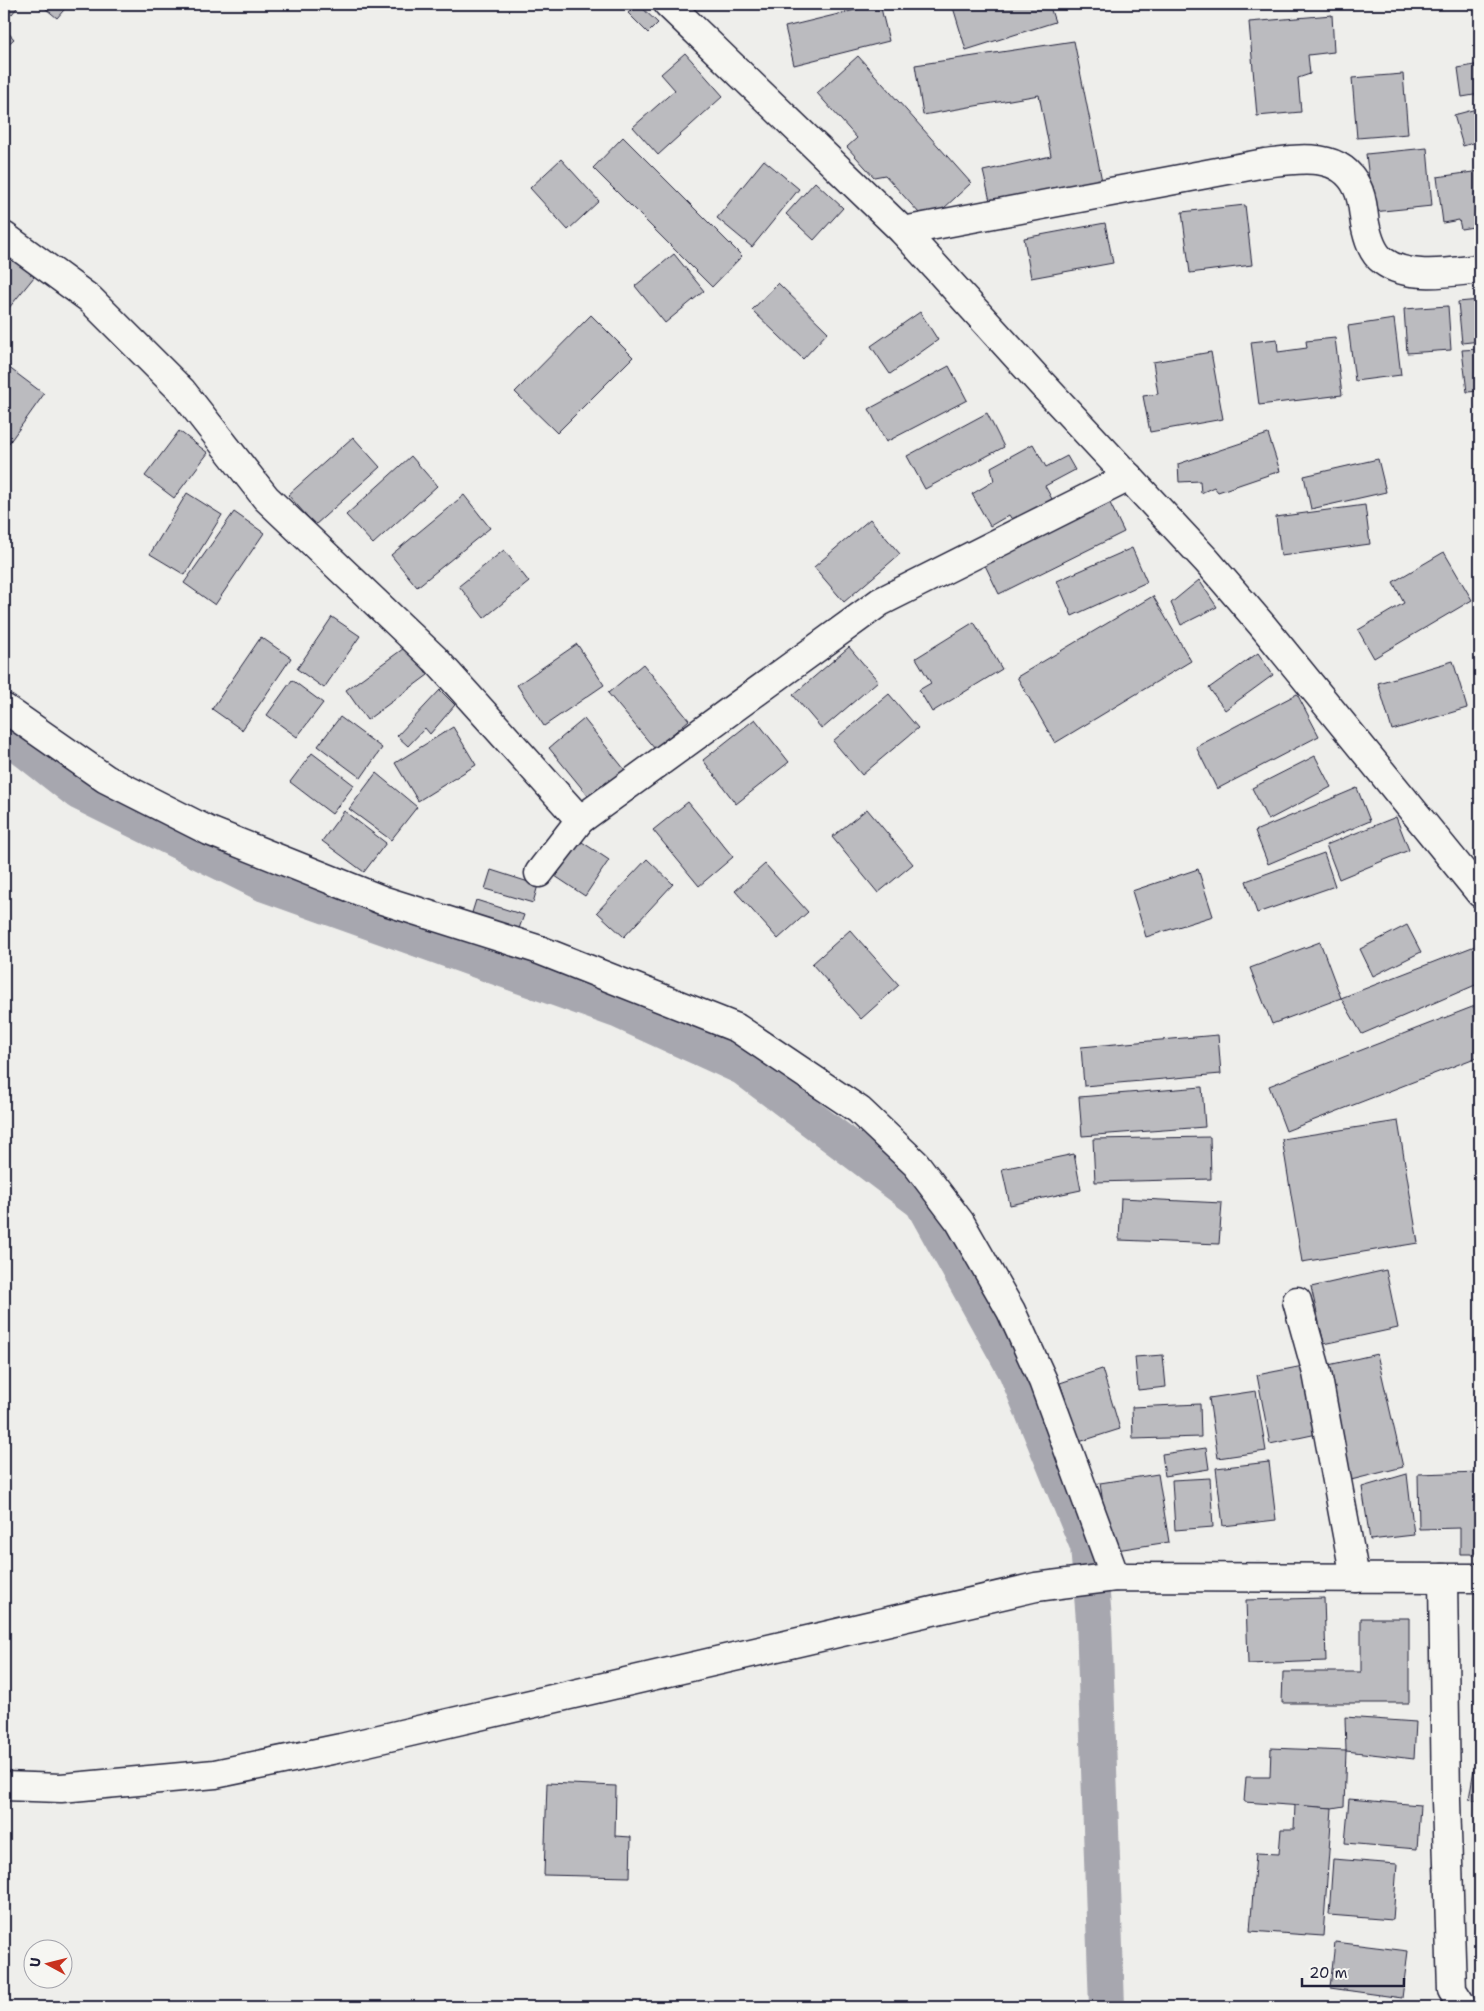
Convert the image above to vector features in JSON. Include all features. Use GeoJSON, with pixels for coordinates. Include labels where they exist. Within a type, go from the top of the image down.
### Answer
{"type":"FeatureCollection","features":[{"type":"Feature","properties":{"kind":"street"},"geometry":{"type":"LineString","coordinates":[[668,4],[903,231],[1129,477],[1262,625],[1480,893]]}},
{"type":"Feature","properties":{"kind":"street"},"geometry":{"type":"LineString","coordinates":[[903,231],[1265,163],[1308,159],[1332,162],[1354,180],[1359,189],[1371,244],[1377,255],[1384,262],[1395,267],[1421,272],[1480,269]]}},
{"type":"Feature","properties":{"kind":"street"},"geometry":{"type":"LineString","coordinates":[[4,236],[90,299],[182,391],[266,498],[435,659],[580,820]]}},
{"type":"Feature","properties":{"kind":"street"},"geometry":{"type":"LineString","coordinates":[[539,873],[580,820],[880,602],[1129,477]]}},
{"type":"Feature","properties":{"kind":"street"},"geometry":{"type":"LineString","coordinates":[[4,708],[106,780],[208,831],[382,900],[537,949],[737,1028],[858,1110],[916,1164],[960,1222],[1011,1311],[1043,1381],[1111,1578]]}},
{"type":"Feature","properties":{"kind":"street"},"geometry":{"type":"LineString","coordinates":[[1296,1301],[1317,1373],[1355,1578]]}},
{"type":"Feature","properties":{"kind":"street"},"geometry":{"type":"LineString","coordinates":[[4,1786],[62,1788],[216,1774],[341,1748],[1027,1590],[1072,1582],[1111,1578],[1480,1578]]}},
{"type":"Feature","properties":{"kind":"street"},"geometry":{"type":"LineString","coordinates":[[1443,1578],[1446,1800],[1452,1990],[1463,2007]]}},
{"type":"Feature","properties":{"kind":"building"},"geometry":{"type":"Polygon","coordinates":[[[4,4],[20,4],[12,14],[4,7],[4,4]]]}},
{"type":"Feature","properties":{"kind":"building"},"geometry":{"type":"Polygon","coordinates":[[[40,4],[69,4],[57,18],[40,4]]]}},
{"type":"Feature","properties":{"kind":"building"},"geometry":{"type":"Polygon","coordinates":[[[636,4],[658,23],[648,33],[628,13],[636,4]]]}},
{"type":"Feature","properties":{"kind":"building"},"geometry":{"type":"Polygon","coordinates":[[[880,4],[889,41],[794,65],[785,27],[880,4]]]}},
{"type":"Feature","properties":{"kind":"building"},"geometry":{"type":"Polygon","coordinates":[[[952,4],[1049,4],[1055,22],[966,50],[952,4]]]}},
{"type":"Feature","properties":{"kind":"building"},"geometry":{"type":"Polygon","coordinates":[[[1332,15],[1334,52],[1308,55],[1310,74],[1298,78],[1301,112],[1257,116],[1249,22],[1332,15]]]}},
{"type":"Feature","properties":{"kind":"building"},"geometry":{"type":"Polygon","coordinates":[[[4,28],[14,39],[4,48],[4,28]]]}},
{"type":"Feature","properties":{"kind":"building"},"geometry":{"type":"Polygon","coordinates":[[[1074,41],[1102,181],[991,205],[983,171],[1051,156],[1039,95],[923,115],[915,65],[1074,41]]]}},
{"type":"Feature","properties":{"kind":"building"},"geometry":{"type":"Polygon","coordinates":[[[685,53],[723,96],[658,155],[633,127],[675,90],[661,74],[685,53]]]}},
{"type":"Feature","properties":{"kind":"building"},"geometry":{"type":"Polygon","coordinates":[[[858,56],[971,183],[928,223],[885,175],[874,177],[847,147],[857,138],[817,93],[858,56]]]}},
{"type":"Feature","properties":{"kind":"building"},"geometry":{"type":"Polygon","coordinates":[[[1480,64],[1480,94],[1462,97],[1458,68],[1480,64]]]}},
{"type":"Feature","properties":{"kind":"building"},"geometry":{"type":"Polygon","coordinates":[[[1403,74],[1408,134],[1357,138],[1352,78],[1403,74]]]}},
{"type":"Feature","properties":{"kind":"building"},"geometry":{"type":"Polygon","coordinates":[[[1480,108],[1480,141],[1463,146],[1454,115],[1480,108]]]}},
{"type":"Feature","properties":{"kind":"building"},"geometry":{"type":"Polygon","coordinates":[[[623,137],[742,256],[712,287],[593,168],[623,137]]]}},
{"type":"Feature","properties":{"kind":"building"},"geometry":{"type":"Polygon","coordinates":[[[1427,148],[1432,206],[1373,212],[1366,154],[1427,148]]]}},
{"type":"Feature","properties":{"kind":"building"},"geometry":{"type":"Polygon","coordinates":[[[561,159],[599,201],[568,230],[530,188],[561,159]]]}},
{"type":"Feature","properties":{"kind":"building"},"geometry":{"type":"Polygon","coordinates":[[[764,160],[799,189],[752,247],[717,218],[764,160]]]}},
{"type":"Feature","properties":{"kind":"building"},"geometry":{"type":"Polygon","coordinates":[[[1480,171],[1480,226],[1461,229],[1459,220],[1443,223],[1437,177],[1480,171]]]}},
{"type":"Feature","properties":{"kind":"building"},"geometry":{"type":"Polygon","coordinates":[[[815,182],[843,208],[814,240],[786,214],[815,182]]]}},
{"type":"Feature","properties":{"kind":"building"},"geometry":{"type":"Polygon","coordinates":[[[1245,205],[1252,265],[1190,273],[1182,212],[1245,205]]]}},
{"type":"Feature","properties":{"kind":"building"},"geometry":{"type":"Polygon","coordinates":[[[1105,223],[1113,263],[1031,278],[1024,238],[1105,223]]]}},
{"type":"Feature","properties":{"kind":"building"},"geometry":{"type":"Polygon","coordinates":[[[674,254],[704,291],[665,323],[635,286],[674,254]]]}},
{"type":"Feature","properties":{"kind":"building"},"geometry":{"type":"Polygon","coordinates":[[[8,255],[34,277],[4,314],[4,261],[8,255]]]}},
{"type":"Feature","properties":{"kind":"building"},"geometry":{"type":"Polygon","coordinates":[[[778,283],[828,332],[803,359],[752,310],[778,283]]]}},
{"type":"Feature","properties":{"kind":"building"},"geometry":{"type":"Polygon","coordinates":[[[1480,300],[1480,341],[1462,343],[1458,302],[1480,300]]]}},
{"type":"Feature","properties":{"kind":"building"},"geometry":{"type":"Polygon","coordinates":[[[1448,306],[1451,350],[1407,353],[1404,309],[1448,306]]]}},
{"type":"Feature","properties":{"kind":"building"},"geometry":{"type":"Polygon","coordinates":[[[920,312],[938,340],[890,374],[871,346],[920,312]]]}},
{"type":"Feature","properties":{"kind":"building"},"geometry":{"type":"Polygon","coordinates":[[[591,315],[633,357],[557,433],[515,392],[591,315]]]}},
{"type":"Feature","properties":{"kind":"building"},"geometry":{"type":"Polygon","coordinates":[[[1394,319],[1401,375],[1355,381],[1348,326],[1394,319]]]}},
{"type":"Feature","properties":{"kind":"building"},"geometry":{"type":"Polygon","coordinates":[[[1335,338],[1342,395],[1259,405],[1251,342],[1277,339],[1278,352],[1307,348],[1306,341],[1335,338]]]}},
{"type":"Feature","properties":{"kind":"building"},"geometry":{"type":"Polygon","coordinates":[[[1480,349],[1480,391],[1467,392],[1462,350],[1480,349]]]}},
{"type":"Feature","properties":{"kind":"building"},"geometry":{"type":"Polygon","coordinates":[[[1211,352],[1223,419],[1150,432],[1143,396],[1158,394],[1153,362],[1211,352]]]}},
{"type":"Feature","properties":{"kind":"building"},"geometry":{"type":"Polygon","coordinates":[[[4,364],[44,394],[9,443],[4,439],[4,364]]]}},
{"type":"Feature","properties":{"kind":"building"},"geometry":{"type":"Polygon","coordinates":[[[949,366],[967,400],[886,442],[869,409],[949,366]]]}},
{"type":"Feature","properties":{"kind":"building"},"geometry":{"type":"Polygon","coordinates":[[[987,413],[1004,447],[925,489],[907,456],[987,413]]]}},
{"type":"Feature","properties":{"kind":"building"},"geometry":{"type":"Polygon","coordinates":[[[179,431],[208,453],[174,498],[145,476],[179,431]]]}},
{"type":"Feature","properties":{"kind":"building"},"geometry":{"type":"Polygon","coordinates":[[[1268,434],[1280,471],[1218,492],[1214,487],[1201,493],[1200,481],[1179,482],[1178,464],[1268,434]]]}},
{"type":"Feature","properties":{"kind":"building"},"geometry":{"type":"Polygon","coordinates":[[[353,437],[380,467],[315,525],[288,495],[353,437]]]}},
{"type":"Feature","properties":{"kind":"building"},"geometry":{"type":"Polygon","coordinates":[[[1033,444],[1046,467],[1067,456],[1075,470],[1045,486],[1052,499],[1013,521],[1009,515],[990,526],[972,494],[994,481],[991,467],[1033,444]]]}},
{"type":"Feature","properties":{"kind":"building"},"geometry":{"type":"Polygon","coordinates":[[[411,456],[437,486],[373,544],[346,515],[411,456]]]}},
{"type":"Feature","properties":{"kind":"building"},"geometry":{"type":"Polygon","coordinates":[[[1378,459],[1386,492],[1311,509],[1304,476],[1378,459]]]}},
{"type":"Feature","properties":{"kind":"building"},"geometry":{"type":"Polygon","coordinates":[[[187,493],[222,515],[185,575],[150,554],[187,493]]]}},
{"type":"Feature","properties":{"kind":"building"},"geometry":{"type":"Polygon","coordinates":[[[464,495],[490,528],[417,587],[391,555],[464,495]]]}},
{"type":"Feature","properties":{"kind":"building"},"geometry":{"type":"Polygon","coordinates":[[[1107,497],[1124,532],[999,594],[982,559],[1107,497]]]}},
{"type":"Feature","properties":{"kind":"building"},"geometry":{"type":"Polygon","coordinates":[[[1365,505],[1370,544],[1281,556],[1276,517],[1365,505]]]}},
{"type":"Feature","properties":{"kind":"building"},"geometry":{"type":"Polygon","coordinates":[[[234,512],[264,533],[215,605],[184,583],[234,512]]]}},
{"type":"Feature","properties":{"kind":"building"},"geometry":{"type":"Polygon","coordinates":[[[870,519],[900,554],[844,602],[814,567],[870,519]]]}},
{"type":"Feature","properties":{"kind":"building"},"geometry":{"type":"Polygon","coordinates":[[[1132,548],[1147,582],[1072,616],[1057,581],[1132,548]]]}},
{"type":"Feature","properties":{"kind":"building"},"geometry":{"type":"Polygon","coordinates":[[[504,550],[529,582],[484,618],[459,586],[504,550]]]}},
{"type":"Feature","properties":{"kind":"building"},"geometry":{"type":"Polygon","coordinates":[[[1444,552],[1472,600],[1374,658],[1358,630],[1404,603],[1393,582],[1444,552]]]}},
{"type":"Feature","properties":{"kind":"building"},"geometry":{"type":"Polygon","coordinates":[[[1199,580],[1217,607],[1181,625],[1171,603],[1199,580]]]}},
{"type":"Feature","properties":{"kind":"building"},"geometry":{"type":"Polygon","coordinates":[[[1153,596],[1191,661],[1055,743],[1017,677],[1153,596]]]}},
{"type":"Feature","properties":{"kind":"building"},"geometry":{"type":"Polygon","coordinates":[[[332,617],[360,636],[324,688],[297,669],[332,617]]]}},
{"type":"Feature","properties":{"kind":"building"},"geometry":{"type":"Polygon","coordinates":[[[974,622],[1002,669],[932,712],[919,690],[931,683],[916,658],[974,622]]]}},
{"type":"Feature","properties":{"kind":"building"},"geometry":{"type":"Polygon","coordinates":[[[261,637],[291,658],[242,730],[212,709],[261,637]]]}},
{"type":"Feature","properties":{"kind":"building"},"geometry":{"type":"Polygon","coordinates":[[[577,644],[604,685],[544,726],[517,685],[577,644]]]}},
{"type":"Feature","properties":{"kind":"building"},"geometry":{"type":"Polygon","coordinates":[[[407,646],[428,675],[367,720],[346,690],[407,646]]]}},
{"type":"Feature","properties":{"kind":"building"},"geometry":{"type":"Polygon","coordinates":[[[849,647],[878,681],[822,729],[793,695],[849,647]]]}},
{"type":"Feature","properties":{"kind":"building"},"geometry":{"type":"Polygon","coordinates":[[[1258,653],[1273,675],[1225,710],[1209,688],[1258,653]]]}},
{"type":"Feature","properties":{"kind":"building"},"geometry":{"type":"Polygon","coordinates":[[[1453,661],[1467,708],[1392,730],[1378,683],[1453,661]]]}},
{"type":"Feature","properties":{"kind":"building"},"geometry":{"type":"Polygon","coordinates":[[[643,664],[689,720],[655,749],[608,693],[643,664]]]}},
{"type":"Feature","properties":{"kind":"building"},"geometry":{"type":"Polygon","coordinates":[[[292,680],[323,703],[297,737],[267,715],[292,680]]]}},
{"type":"Feature","properties":{"kind":"building"},"geometry":{"type":"Polygon","coordinates":[[[440,690],[455,705],[430,734],[425,728],[408,746],[397,736],[440,690]]]}},
{"type":"Feature","properties":{"kind":"building"},"geometry":{"type":"Polygon","coordinates":[[[889,694],[918,728],[862,775],[833,741],[889,694]]]}},
{"type":"Feature","properties":{"kind":"building"},"geometry":{"type":"Polygon","coordinates":[[[1297,694],[1319,736],[1217,789],[1196,747],[1297,694]]]}},
{"type":"Feature","properties":{"kind":"building"},"geometry":{"type":"Polygon","coordinates":[[[340,717],[382,748],[361,778],[318,746],[340,717]]]}},
{"type":"Feature","properties":{"kind":"building"},"geometry":{"type":"Polygon","coordinates":[[[584,719],[629,775],[594,803],[549,748],[584,719]]]}},
{"type":"Feature","properties":{"kind":"building"},"geometry":{"type":"Polygon","coordinates":[[[755,719],[789,762],[736,804],[703,760],[755,719]]]}},
{"type":"Feature","properties":{"kind":"building"},"geometry":{"type":"Polygon","coordinates":[[[453,727],[476,765],[418,801],[395,763],[453,727]]]}},
{"type":"Feature","properties":{"kind":"building"},"geometry":{"type":"Polygon","coordinates":[[[312,753],[354,785],[332,814],[290,782],[312,753]]]}},
{"type":"Feature","properties":{"kind":"building"},"geometry":{"type":"Polygon","coordinates":[[[1315,756],[1331,787],[1268,820],[1252,788],[1315,756]]]}},
{"type":"Feature","properties":{"kind":"building"},"geometry":{"type":"Polygon","coordinates":[[[376,773],[417,807],[391,840],[349,809],[376,773]]]}},
{"type":"Feature","properties":{"kind":"building"},"geometry":{"type":"Polygon","coordinates":[[[1357,788],[1370,821],[1268,864],[1255,831],[1357,788]]]}},
{"type":"Feature","properties":{"kind":"building"},"geometry":{"type":"Polygon","coordinates":[[[688,802],[733,857],[699,886],[653,830],[688,802]]]}},
{"type":"Feature","properties":{"kind":"building"},"geometry":{"type":"Polygon","coordinates":[[[867,809],[913,864],[878,893],[832,837],[867,809]]]}},
{"type":"Feature","properties":{"kind":"building"},"geometry":{"type":"Polygon","coordinates":[[[344,811],[386,843],[364,872],[322,841],[344,811]]]}},
{"type":"Feature","properties":{"kind":"building"},"geometry":{"type":"Polygon","coordinates":[[[1396,817],[1409,850],[1339,879],[1326,845],[1396,817]]]}},
{"type":"Feature","properties":{"kind":"building"},"geometry":{"type":"Polygon","coordinates":[[[579,840],[609,860],[585,896],[555,876],[579,840]]]}},
{"type":"Feature","properties":{"kind":"building"},"geometry":{"type":"Polygon","coordinates":[[[1324,853],[1335,886],[1257,913],[1246,881],[1324,853]]]}},
{"type":"Feature","properties":{"kind":"building"},"geometry":{"type":"Polygon","coordinates":[[[647,859],[673,884],[624,937],[597,912],[647,859]]]}},
{"type":"Feature","properties":{"kind":"building"},"geometry":{"type":"Polygon","coordinates":[[[765,864],[808,912],[778,939],[735,891],[765,864]]]}},
{"type":"Feature","properties":{"kind":"building"},"geometry":{"type":"Polygon","coordinates":[[[1198,869],[1213,916],[1146,937],[1132,891],[1198,869]]]}},
{"type":"Feature","properties":{"kind":"building"},"geometry":{"type":"Polygon","coordinates":[[[491,870],[538,885],[533,903],[485,889],[491,870]]]}},
{"type":"Feature","properties":{"kind":"building"},"geometry":{"type":"Polygon","coordinates":[[[476,900],[524,915],[517,934],[470,919],[476,900]]]}},
{"type":"Feature","properties":{"kind":"building"},"geometry":{"type":"Polygon","coordinates":[[[1407,925],[1421,952],[1373,976],[1360,949],[1407,925]]]}},
{"type":"Feature","properties":{"kind":"building"},"geometry":{"type":"Polygon","coordinates":[[[850,930],[899,985],[861,1019],[812,964],[850,930]]]}},
{"type":"Feature","properties":{"kind":"building"},"geometry":{"type":"Polygon","coordinates":[[[1320,942],[1341,998],[1272,1024],[1250,968],[1320,942]]]}},
{"type":"Feature","properties":{"kind":"building"},"geometry":{"type":"Polygon","coordinates":[[[1480,944],[1480,983],[1362,1034],[1341,998],[1480,944]]]}},
{"type":"Feature","properties":{"kind":"building"},"geometry":{"type":"Polygon","coordinates":[[[1480,1004],[1480,1056],[1286,1131],[1269,1086],[1480,1004]]]}},
{"type":"Feature","properties":{"kind":"building"},"geometry":{"type":"Polygon","coordinates":[[[1218,1035],[1221,1074],[1084,1086],[1081,1047],[1218,1035]]]}},
{"type":"Feature","properties":{"kind":"building"},"geometry":{"type":"Polygon","coordinates":[[[1202,1087],[1205,1127],[1082,1136],[1079,1097],[1202,1087]]]}},
{"type":"Feature","properties":{"kind":"building"},"geometry":{"type":"Polygon","coordinates":[[[1398,1121],[1418,1243],[1302,1262],[1282,1139],[1398,1121]]]}},
{"type":"Feature","properties":{"kind":"building"},"geometry":{"type":"Polygon","coordinates":[[[1210,1137],[1211,1179],[1095,1182],[1093,1139],[1210,1137]]]}},
{"type":"Feature","properties":{"kind":"building"},"geometry":{"type":"Polygon","coordinates":[[[1074,1154],[1081,1190],[1010,1205],[1002,1169],[1074,1154]]]}},
{"type":"Feature","properties":{"kind":"building"},"geometry":{"type":"Polygon","coordinates":[[[1121,1198],[1222,1203],[1219,1244],[1119,1240],[1121,1198]]]}},
{"type":"Feature","properties":{"kind":"building"},"geometry":{"type":"Polygon","coordinates":[[[1386,1270],[1398,1328],[1324,1344],[1311,1287],[1386,1270]]]}},
{"type":"Feature","properties":{"kind":"building"},"geometry":{"type":"Polygon","coordinates":[[[1377,1354],[1403,1467],[1351,1480],[1324,1366],[1377,1354]]]}},
{"type":"Feature","properties":{"kind":"building"},"geometry":{"type":"Polygon","coordinates":[[[1163,1355],[1166,1387],[1138,1390],[1135,1357],[1163,1355]]]}},
{"type":"Feature","properties":{"kind":"building"},"geometry":{"type":"Polygon","coordinates":[[[1303,1366],[1317,1434],[1270,1444],[1257,1375],[1303,1366]]]}},
{"type":"Feature","properties":{"kind":"building"},"geometry":{"type":"Polygon","coordinates":[[[1102,1369],[1120,1429],[1079,1442],[1060,1383],[1102,1369]]]}},
{"type":"Feature","properties":{"kind":"building"},"geometry":{"type":"Polygon","coordinates":[[[1256,1391],[1266,1451],[1218,1458],[1209,1398],[1256,1391]]]}},
{"type":"Feature","properties":{"kind":"building"},"geometry":{"type":"Polygon","coordinates":[[[1200,1404],[1201,1437],[1133,1439],[1132,1407],[1200,1404]]]}},
{"type":"Feature","properties":{"kind":"building"},"geometry":{"type":"Polygon","coordinates":[[[1206,1448],[1209,1469],[1165,1476],[1162,1454],[1206,1448]]]}},
{"type":"Feature","properties":{"kind":"building"},"geometry":{"type":"Polygon","coordinates":[[[1269,1462],[1276,1520],[1223,1526],[1216,1468],[1269,1462]]]}},
{"type":"Feature","properties":{"kind":"building"},"geometry":{"type":"Polygon","coordinates":[[[1480,1472],[1480,1554],[1460,1554],[1460,1528],[1419,1529],[1418,1474],[1480,1472]]]}},
{"type":"Feature","properties":{"kind":"building"},"geometry":{"type":"Polygon","coordinates":[[[1158,1474],[1169,1542],[1110,1551],[1100,1483],[1158,1474]]]}},
{"type":"Feature","properties":{"kind":"building"},"geometry":{"type":"Polygon","coordinates":[[[1407,1474],[1414,1535],[1370,1540],[1362,1487],[1407,1474]]]}},
{"type":"Feature","properties":{"kind":"building"},"geometry":{"type":"Polygon","coordinates":[[[1210,1478],[1213,1527],[1175,1530],[1172,1480],[1210,1478]]]}},
{"type":"Feature","properties":{"kind":"building"},"geometry":{"type":"Polygon","coordinates":[[[1324,1598],[1326,1661],[1248,1664],[1246,1600],[1324,1598]]]}},
{"type":"Feature","properties":{"kind":"building"},"geometry":{"type":"Polygon","coordinates":[[[1361,1618],[1409,1618],[1409,1703],[1282,1703],[1283,1672],[1361,1672],[1361,1618]]]}},
{"type":"Feature","properties":{"kind":"building"},"geometry":{"type":"Polygon","coordinates":[[[1345,1717],[1416,1722],[1414,1759],[1346,1751],[1345,1717]]]}},
{"type":"Feature","properties":{"kind":"building"},"geometry":{"type":"Polygon","coordinates":[[[1271,1748],[1346,1751],[1344,1806],[1332,1808],[1244,1802],[1246,1777],[1270,1777],[1271,1748]]]}},
{"type":"Feature","properties":{"kind":"building"},"geometry":{"type":"Polygon","coordinates":[[[1476,1757],[1480,1757],[1480,1801],[1469,1799],[1476,1757]]]}},
{"type":"Feature","properties":{"kind":"building"},"geometry":{"type":"Polygon","coordinates":[[[547,1783],[616,1786],[615,1836],[631,1837],[630,1877],[544,1875],[547,1783]]]}},
{"type":"Feature","properties":{"kind":"building"},"geometry":{"type":"Polygon","coordinates":[[[1349,1799],[1420,1805],[1417,1849],[1345,1843],[1349,1799]]]}},
{"type":"Feature","properties":{"kind":"building"},"geometry":{"type":"Polygon","coordinates":[[[1295,1805],[1332,1808],[1323,1936],[1250,1931],[1256,1853],[1279,1854],[1281,1829],[1294,1829],[1295,1805]]]}},
{"type":"Feature","properties":{"kind":"building"},"geometry":{"type":"Polygon","coordinates":[[[1333,1859],[1397,1864],[1393,1920],[1329,1915],[1333,1859]]]}},
{"type":"Feature","properties":{"kind":"building"},"geometry":{"type":"Polygon","coordinates":[[[1480,1887],[1480,1913],[1478,1913],[1480,1887]]]}},
{"type":"Feature","properties":{"kind":"building"},"geometry":{"type":"Polygon","coordinates":[[[1335,1942],[1408,1951],[1402,1998],[1330,1988],[1335,1942]]]}},
{"type":"Feature","properties":{"kind":"waterway"},"geometry":{"type":"LineString","coordinates":[[4,733],[79,792],[265,884],[617,1010],[744,1068],[922,1202],[1016,1371],[1088,1546],[1094,1620],[1107,2007]]}}]}
